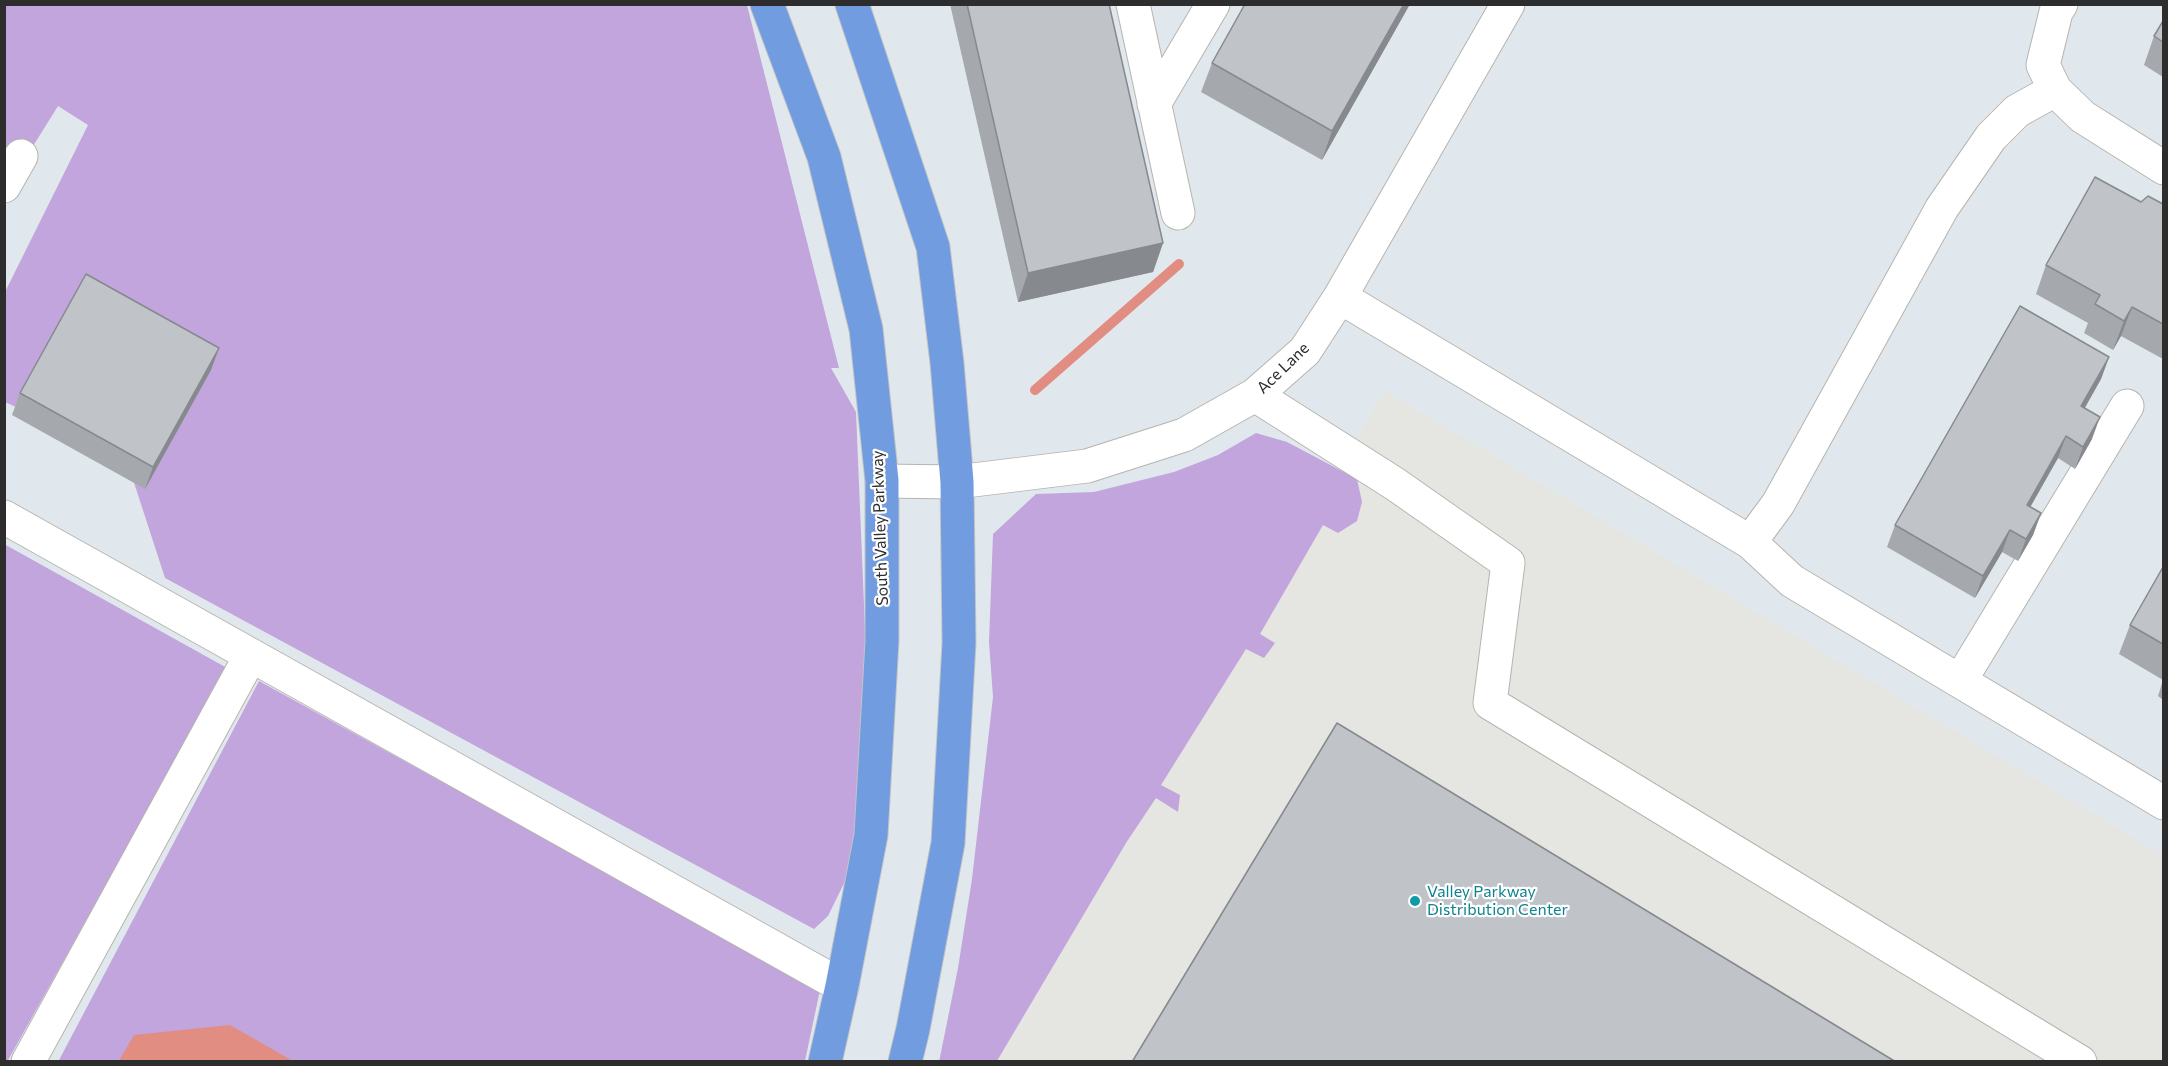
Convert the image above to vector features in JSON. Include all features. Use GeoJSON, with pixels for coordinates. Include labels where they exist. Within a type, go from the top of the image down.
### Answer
{"type":"FeatureCollection","features":[{"type":"Feature","properties":{"kind":"main road","name":"South Valley Parkway"},"geometry":{"type":"LineString","coordinates":[[767,4],[824,157],[866,329],[882,482],[882,641],[871,835],[825,1062]]}},
{"type":"Feature","properties":{"kind":"main road"},"geometry":{"type":"LineString","coordinates":[[852,4],[933,247],[947,363],[957,482],[959,643],[948,843],[905,1062]]}},
{"type":"Feature","properties":{"kind":"street"},"geometry":{"type":"LineString","coordinates":[[1133,4],[1178,213]]}},
{"type":"Feature","properties":{"kind":"street"},"geometry":{"type":"LineString","coordinates":[[1155,104],[1212,4]]}},
{"type":"Feature","properties":{"kind":"street","name":"Ace Lane"},"geometry":{"type":"LineString","coordinates":[[882,482],[957,482],[1087,466],[1184,435],[1255,395],[1305,351],[1340,297],[1508,4]]}},
{"type":"Feature","properties":{"kind":"street"},"geometry":{"type":"LineString","coordinates":[[2061,4],[2056,12],[2043,65],[2055,90],[2083,117],[2163,168]]}},
{"type":"Feature","properties":{"kind":"street"},"geometry":{"type":"LineString","coordinates":[[1750,542],[1778,504],[1942,208],[1991,137],[2017,111],[2055,90]]}},
{"type":"Feature","properties":{"kind":"street"},"geometry":{"type":"LineString","coordinates":[[4,186],[21,156]]}},
{"type":"Feature","properties":{"kind":"street"},"geometry":{"type":"LineString","coordinates":[[1340,297],[1750,542],[1792,581],[2163,802]]}},
{"type":"Feature","properties":{"kind":"street"},"geometry":{"type":"LineString","coordinates":[[1255,395],[1395,484],[1508,563],[1490,703],[2080,1062]]}},
{"type":"Feature","properties":{"kind":"street"},"geometry":{"type":"LineString","coordinates":[[1960,681],[2127,406]]}},
{"type":"Feature","properties":{"kind":"street"},"geometry":{"type":"LineString","coordinates":[[4,517],[842,986]]}},
{"type":"Feature","properties":{"kind":"street"},"geometry":{"type":"LineString","coordinates":[[28,1062],[251,655]]}},
{"type":"Feature","properties":{"kind":"shaded area"},"geometry":{"type":"Polygon","coordinates":[[[5,5],[747,5],[839,368],[831,368],[856,412],[868,701],[853,865],[828,916],[814,929],[165,578],[126,458],[5,402],[5,292],[88,125],[58,106],[5,191],[5,5]]]}},
{"type":"Feature","properties":{"kind":"shaded area"},"geometry":{"type":"Polygon","coordinates":[[[1385,391],[2163,855],[2163,1061],[986,1062],[1385,391]]]}},
{"type":"Feature","properties":{"kind":"shaded area"},"geometry":{"type":"Polygon","coordinates":[[[1256,433],[1287,442],[1357,479],[1362,502],[1357,521],[1338,533],[1323,525],[1260,634],[1275,643],[1264,658],[1246,649],[1161,785],[1180,795],[1178,812],[1156,798],[1126,843],[997,1061],[939,1062],[958,968],[972,879],[993,697],[989,642],[993,534],[1036,494],[1094,492],[1174,472],[1218,455],[1256,433]]]}},
{"type":"Feature","properties":{"kind":"shaded area"},"geometry":{"type":"Polygon","coordinates":[[[4,544],[227,668],[7,1062],[4,1061],[4,544]]]}},
{"type":"Feature","properties":{"kind":"shaded area"},"geometry":{"type":"Polygon","coordinates":[[[259,681],[820,990],[805,1061],[58,1062],[259,681]]]}},
{"type":"Feature","properties":{"kind":"shaded area"},"geometry":{"type":"Polygon","coordinates":[[[230,1025],[293,1061],[119,1061],[134,1035],[230,1025]]]}},
{"type":"Feature","properties":{"kind":"building"},"geometry":{"type":"Polygon","coordinates":[[[967,4],[1109,4],[1163,243],[1028,273],[967,4]]]}},
{"type":"Feature","properties":{"kind":"building"},"geometry":{"type":"Polygon","coordinates":[[[1245,4],[1404,4],[1332,131],[1212,63],[1245,4]]]}},
{"type":"Feature","properties":{"kind":"building"},"geometry":{"type":"Polygon","coordinates":[[[2163,21],[2163,42],[2154,36],[2163,21]]]}},
{"type":"Feature","properties":{"kind":"building"},"geometry":{"type":"Polygon","coordinates":[[[2095,177],[2141,202],[2148,196],[2163,204],[2163,324],[2132,307],[2124,321],[2095,304],[2100,295],[2046,265],[2095,177]]]}},
{"type":"Feature","properties":{"kind":"building"},"geometry":{"type":"Polygon","coordinates":[[[86,274],[219,348],[153,467],[20,393],[86,274]]]}},
{"type":"Feature","properties":{"kind":"building"},"geometry":{"type":"Polygon","coordinates":[[[2020,306],[2109,357],[2081,406],[2100,417],[2083,447],[2066,436],[2027,505],[2041,513],[2026,539],[2010,530],[1983,576],[1895,525],[2020,306]]]}},
{"type":"Feature","properties":{"kind":"building"},"geometry":{"type":"Polygon","coordinates":[[[2163,567],[2163,644],[2130,625],[2163,567]]]}},
{"type":"Feature","properties":{"kind":"building","name":"Valley Parkway Distribution Center"},"geometry":{"type":"Polygon","coordinates":[[[1337,723],[1896,1062],[1132,1062],[1337,723]]]}},
{"type":"Feature","properties":{"kind":"waterway"},"geometry":{"type":"LineString","coordinates":[[1035,390],[1179,264]]}},
{"type":"Feature","properties":{"kind":"place","name":"Valley Parkway Distribution Center"},"geometry":{"type":"Point","coordinates":[1415,901]}}]}
